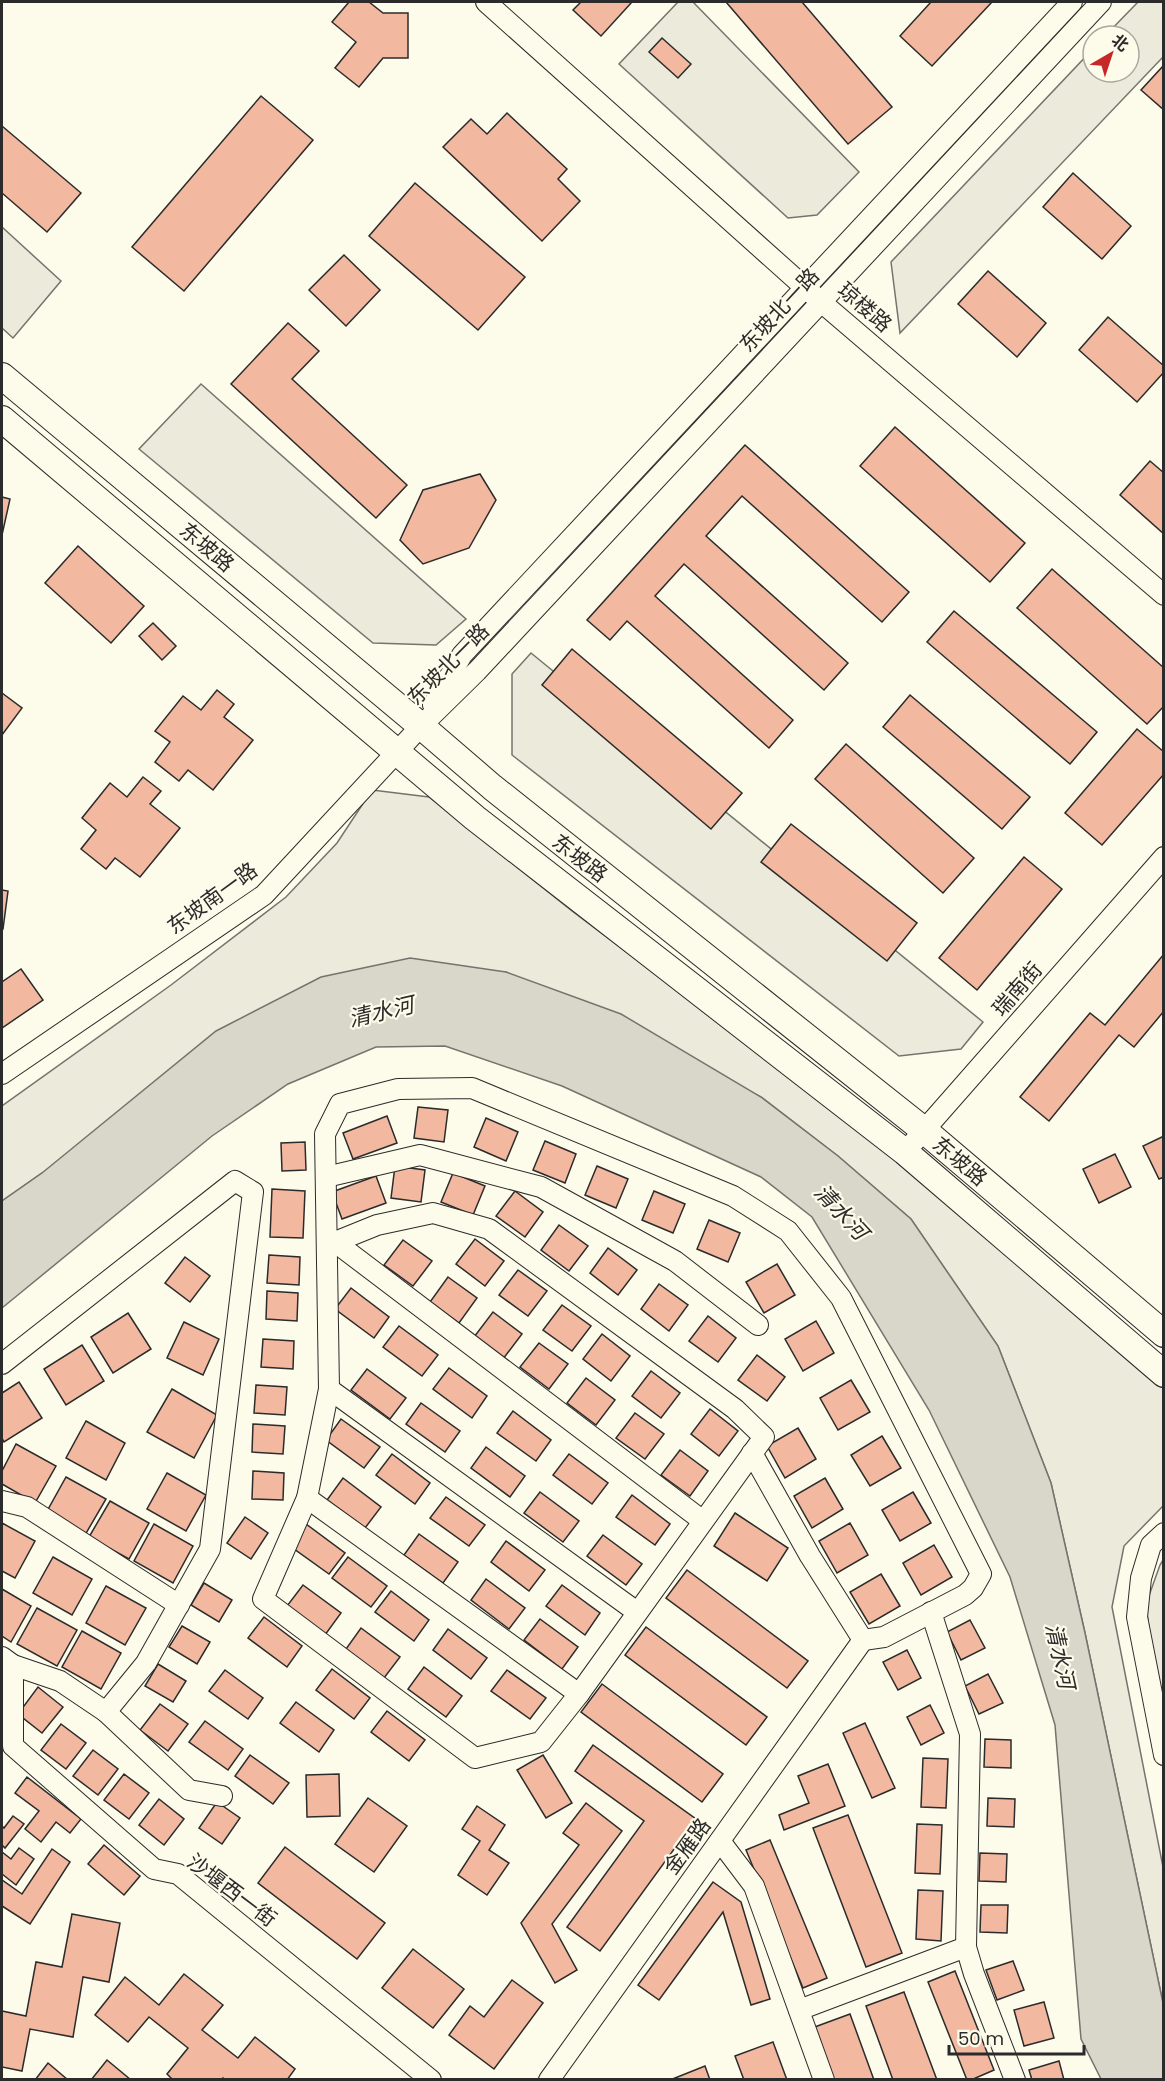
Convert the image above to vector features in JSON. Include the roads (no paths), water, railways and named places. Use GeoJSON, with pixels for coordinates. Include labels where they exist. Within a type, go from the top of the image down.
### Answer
{"type":"FeatureCollection","features":[{"type":"Feature","properties":{"kind":"main road","name":"东坡路"},"geometry":{"type":"LineString","coordinates":[[2,376],[492,788],[925,1131],[1164,1334]]}},
{"type":"Feature","properties":{"kind":"main road","name":"东坡路"},"geometry":{"type":"LineString","coordinates":[[2,419],[484,825],[905,1152],[1164,1374]]}},
{"type":"Feature","properties":{"kind":"street","name":"琼楼路"},"geometry":{"type":"LineString","coordinates":[[486,2],[820,301],[1164,595]]}},
{"type":"Feature","properties":{"kind":"street","name":"东坡北一路"},"geometry":{"type":"LineString","coordinates":[[421,726],[462,655],[1072,2]]}},
{"type":"Feature","properties":{"kind":"street","name":"东坡北一路"},"geometry":{"type":"LineString","coordinates":[[421,726],[477,671],[1101,2]]}},
{"type":"Feature","properties":{"kind":"street","name":"东坡南一路"},"geometry":{"type":"LineString","coordinates":[[2,1074],[264,895],[421,726]]}},
{"type":"Feature","properties":{"kind":"street","name":"瑞南街"},"geometry":{"type":"LineString","coordinates":[[905,1152],[1164,856]]}},
{"type":"Feature","properties":{"kind":"street"},"geometry":{"type":"LineString","coordinates":[[703,1521],[335,1242],[377,1225],[433,1213],[489,1229],[735,1409],[764,1437],[752,1453],[703,1521],[579,1694],[541,1742],[475,1758],[263,1599],[307,1498],[329,1389],[325,1134],[340,1104],[398,1089],[472,1088],[733,1196],[788,1231],[841,1298],[981,1574],[973,1588],[964,1595],[884,1637],[863,1640],[810,1556],[752,1453]]}},
{"type":"Feature","properties":{"kind":"street"},"geometry":{"type":"LineString","coordinates":[[326,1177],[420,1155],[541,1187],[675,1261],[758,1325]]}},
{"type":"Feature","properties":{"kind":"street"},"geometry":{"type":"LineString","coordinates":[[2,1364],[235,1181],[254,1192],[210,1549],[146,1664],[106,1712]]}},
{"type":"Feature","properties":{"kind":"street"},"geometry":{"type":"LineString","coordinates":[[329,1389],[638,1612]]}},
{"type":"Feature","properties":{"kind":"street"},"geometry":{"type":"LineString","coordinates":[[307,1498],[579,1694]]}},
{"type":"Feature","properties":{"kind":"street"},"geometry":{"type":"LineString","coordinates":[[2,1501],[27,1507],[178,1605]]}},
{"type":"Feature","properties":{"kind":"street"},"geometry":{"type":"LineString","coordinates":[[1164,1533],[1152,1545],[1144,1567],[1137,1617],[1164,1755]]}},
{"type":"Feature","properties":{"kind":"street"},"geometry":{"type":"LineString","coordinates":[[931,1612],[970,1734],[966,1947],[974,1974],[1015,2079]]}},
{"type":"Feature","properties":{"kind":"street","name":"金雁路"},"geometry":{"type":"LineString","coordinates":[[549,2079],[863,1640]]}},
{"type":"Feature","properties":{"kind":"street"},"geometry":{"type":"LineString","coordinates":[[7,1661],[60,1681],[106,1712],[189,1790],[222,1796]]}},
{"type":"Feature","properties":{"kind":"street","name":"沙堰西一街"},"geometry":{"type":"LineString","coordinates":[[7,1661],[7,1751],[154,1869],[178,1874],[431,2079]]}},
{"type":"Feature","properties":{"kind":"street"},"geometry":{"type":"LineString","coordinates":[[720,1841],[754,1886],[824,2079]]}},
{"type":"Feature","properties":{"kind":"street"},"geometry":{"type":"LineString","coordinates":[[799,2010],[966,1947]]}},
{"type":"Feature","properties":{"kind":"water","name":"清水河"},"geometry":{"type":"Polygon","coordinates":[[[410,958],[506,972],[621,1014],[761,1097],[838,1156],[911,1219],[998,1346],[1051,1483],[1085,1633],[1163,2003],[1163,2079],[1101,2079],[1081,2039],[1055,1725],[1010,1577],[929,1410],[812,1217],[761,1177],[562,1086],[445,1046],[376,1047],[288,1084],[212,1136],[2,1308],[2,1201],[42,1173],[216,1031],[321,977],[410,958]]]}}]}
